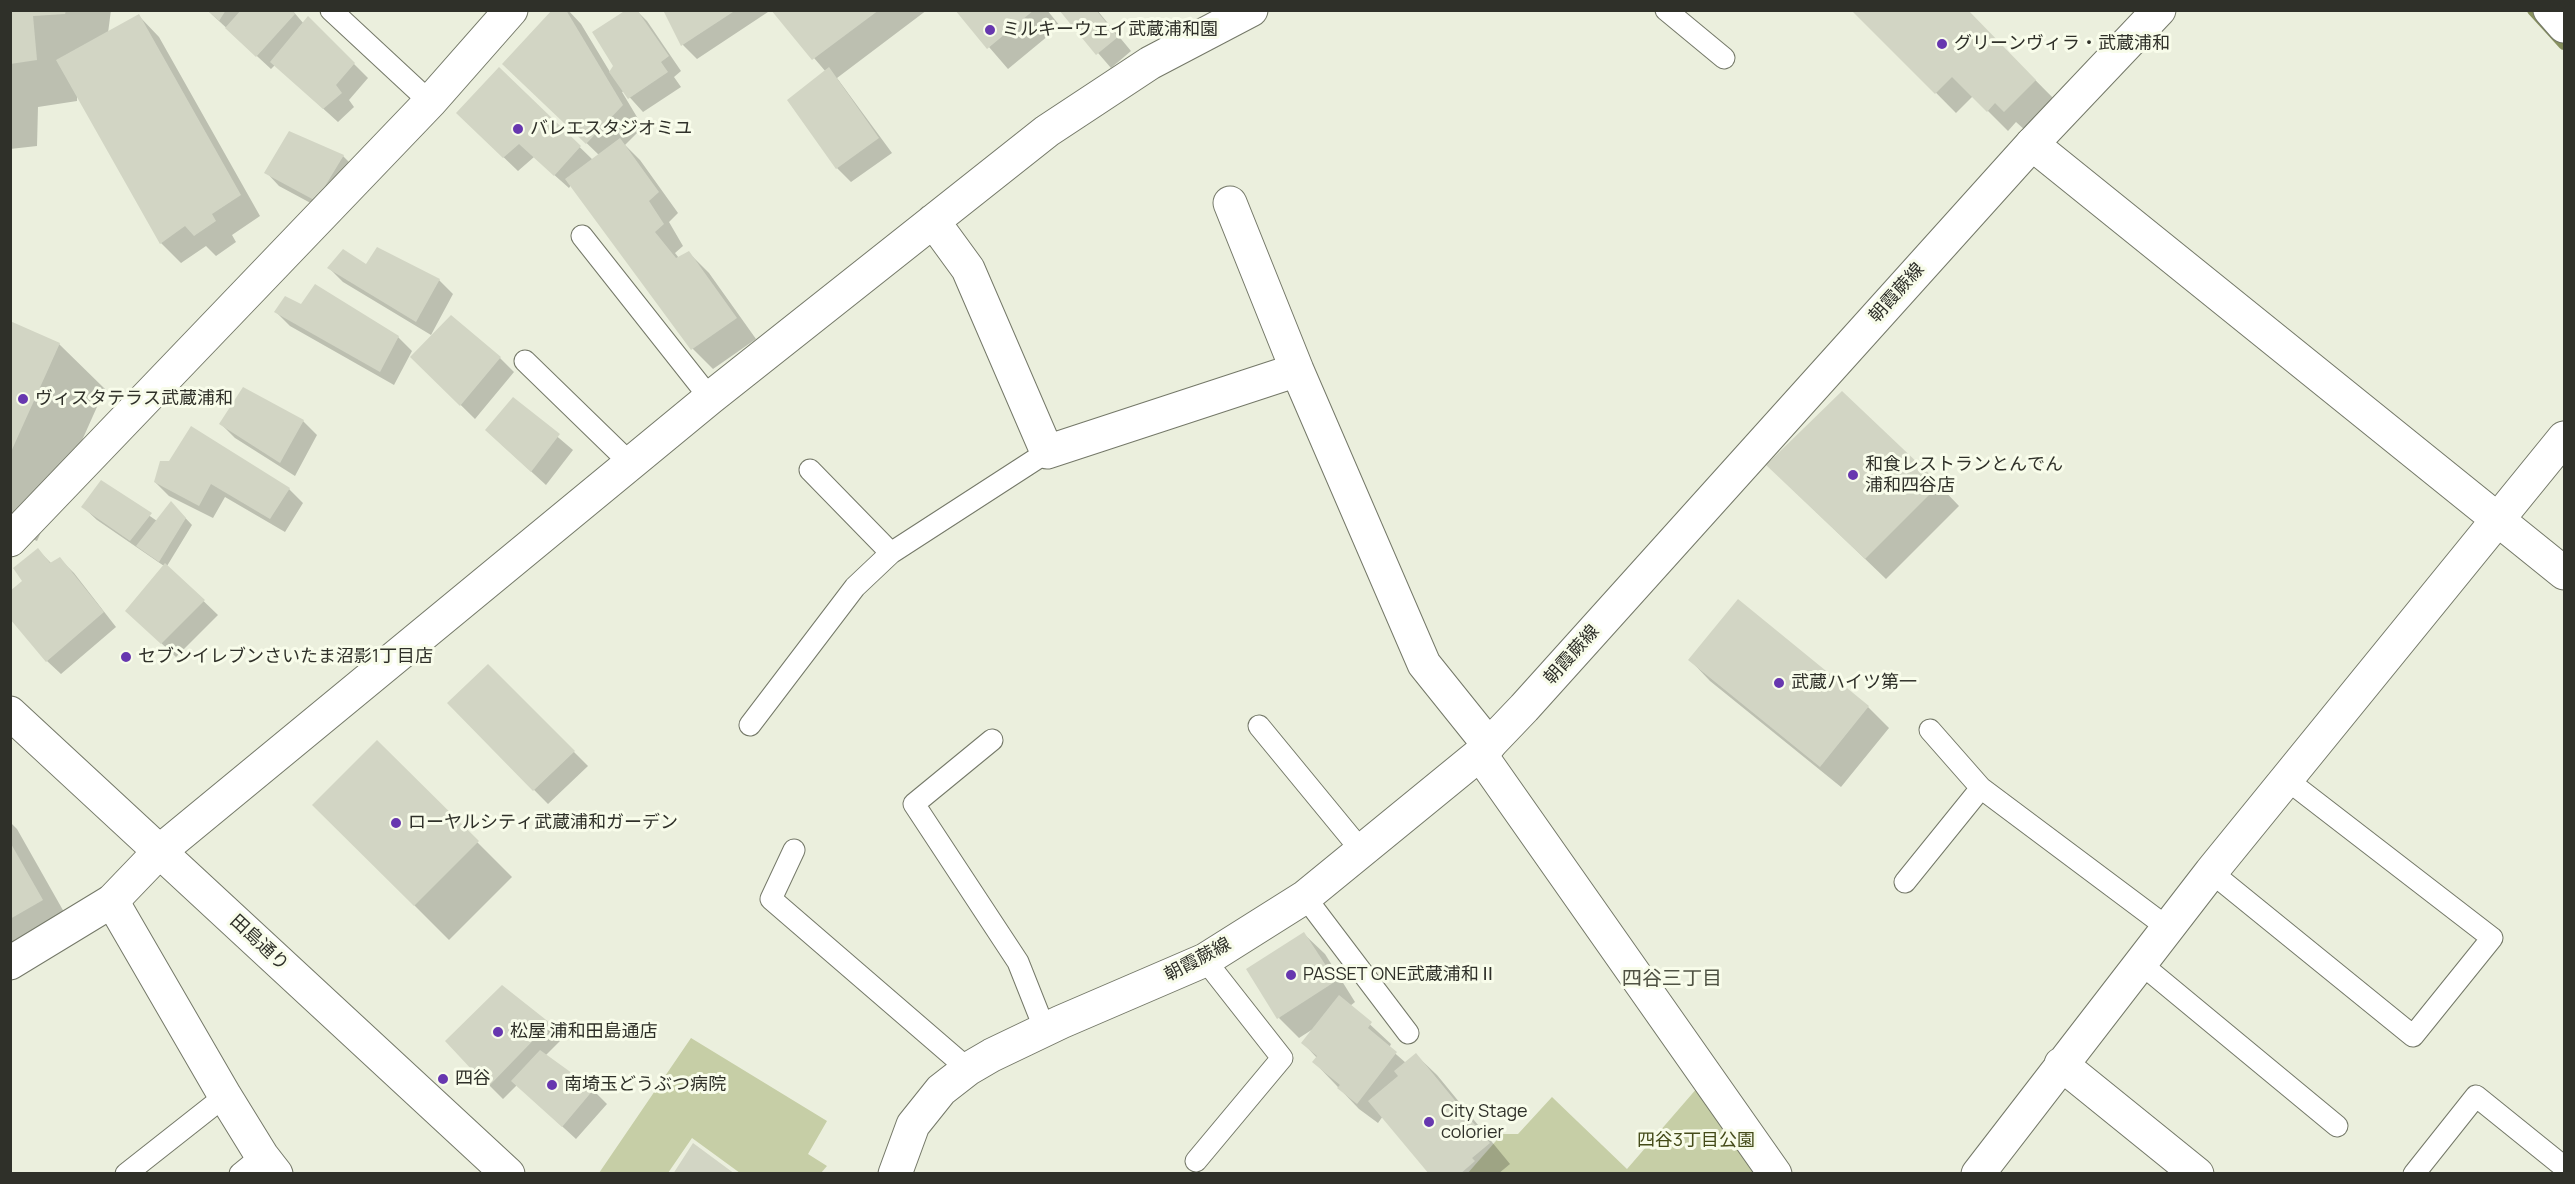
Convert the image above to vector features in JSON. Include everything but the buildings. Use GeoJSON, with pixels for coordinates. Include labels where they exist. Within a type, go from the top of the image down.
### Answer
{"type":"FeatureCollection","features":[{"type":"Feature","properties":{"kind":"street"},"geometry":{"type":"LineString","coordinates":[[10,540],[430,102],[511,10]]}},
{"type":"Feature","properties":{"kind":"street"},"geometry":{"type":"LineString","coordinates":[[10,963],[112,901],[160,851],[710,398],[1047,130],[1150,63],[1251,10]]}},
{"type":"Feature","properties":{"kind":"street"},"geometry":{"type":"LineString","coordinates":[[2550,10],[2565,26]]}},
{"type":"Feature","properties":{"kind":"street","name":"朝霞蕨線"},"geometry":{"type":"LineString","coordinates":[[895,1173],[913,1125],[941,1090],[968,1069],[1046,1030],[1205,960],[1305,897],[1484,749],[2032,144],[2155,12]]}},
{"type":"Feature","properties":{"kind":"street"},"geometry":{"type":"LineString","coordinates":[[2032,144],[2565,573]]}},
{"type":"Feature","properties":{"kind":"street"},"geometry":{"type":"LineString","coordinates":[[1230,203],[1297,370],[1424,664],[1775,1173]]}},
{"type":"Feature","properties":{"kind":"street"},"geometry":{"type":"LineString","coordinates":[[933,221],[968,269],[1047,452],[1297,370]]}},
{"type":"Feature","properties":{"kind":"street"},"geometry":{"type":"LineString","coordinates":[[1978,1173],[2211,872],[2565,438]]}},
{"type":"Feature","properties":{"kind":"street","name":"田島通り"},"geometry":{"type":"LineString","coordinates":[[10,713],[508,1173]]}},
{"type":"Feature","properties":{"kind":"street"},"geometry":{"type":"LineString","coordinates":[[112,901],[225,1096],[259,1168]]}},
{"type":"Feature","properties":{"kind":"street"},"geometry":{"type":"LineString","coordinates":[[2061,1064],[2197,1173]]}},
{"type":"Feature","properties":{"kind":"lane"},"geometry":{"type":"LineString","coordinates":[[331,10],[430,102]]}},
{"type":"Feature","properties":{"kind":"lane"},"geometry":{"type":"LineString","coordinates":[[1666,10],[1724,58]]}},
{"type":"Feature","properties":{"kind":"lane"},"geometry":{"type":"LineString","coordinates":[[582,236],[710,398]]}},
{"type":"Feature","properties":{"kind":"lane"},"geometry":{"type":"LineString","coordinates":[[525,361],[631,464]]}},
{"type":"Feature","properties":{"kind":"lane"},"geometry":{"type":"LineString","coordinates":[[750,725],[855,588],[891,553],[1047,452]]}},
{"type":"Feature","properties":{"kind":"lane"},"geometry":{"type":"LineString","coordinates":[[810,470],[891,553]]}},
{"type":"Feature","properties":{"kind":"lane"},"geometry":{"type":"LineString","coordinates":[[1259,726],[1361,850]]}},
{"type":"Feature","properties":{"kind":"lane"},"geometry":{"type":"LineString","coordinates":[[1930,730],[1981,788],[2168,928]]}},
{"type":"Feature","properties":{"kind":"lane"},"geometry":{"type":"LineString","coordinates":[[992,740],[914,804],[1018,962],[1046,1030]]}},
{"type":"Feature","properties":{"kind":"lane"},"geometry":{"type":"LineString","coordinates":[[2211,872],[2413,1036],[2492,938],[2286,779]]}},
{"type":"Feature","properties":{"kind":"lane"},"geometry":{"type":"LineString","coordinates":[[1905,882],[1981,788]]}},
{"type":"Feature","properties":{"kind":"lane"},"geometry":{"type":"LineString","coordinates":[[794,850],[771,899],[968,1069]]}},
{"type":"Feature","properties":{"kind":"lane"},"geometry":{"type":"LineString","coordinates":[[1305,897],[1408,1033]]}},
{"type":"Feature","properties":{"kind":"lane"},"geometry":{"type":"LineString","coordinates":[[1196,1161],[1282,1058],[1205,960]]}},
{"type":"Feature","properties":{"kind":"lane"},"geometry":{"type":"LineString","coordinates":[[2140,963],[2337,1126]]}},
{"type":"Feature","properties":{"kind":"lane"},"geometry":{"type":"LineString","coordinates":[[126,1173],[225,1096]]}},
{"type":"Feature","properties":{"kind":"lane"},"geometry":{"type":"LineString","coordinates":[[2414,1173],[2476,1096],[2565,1167]]}},
{"type":"Feature","properties":{"kind":"green space"},"geometry":{"type":"Polygon","coordinates":[[[691,1038],[827,1121],[808,1154],[827,1166],[821,1173],[740,1173],[692,1138],[668,1173],[599,1173],[691,1038]]]}},
{"type":"Feature","properties":{"kind":"green space","name":"四谷3丁目公園"},"geometry":{"type":"Polygon","coordinates":[[[1698,1087],[1758,1174],[1467,1174],[1502,1134],[1518,1134],[1552,1097],[1627,1169],[1698,1087]]]}},
{"type":"Feature","properties":{"kind":"waterway"},"geometry":{"type":"LineString","coordinates":[[2533,10],[2564,44]]}},
{"type":"Feature","properties":{"kind":"place","name":"ミルキーウェイ武蔵浦和園"},"geometry":{"type":"Point","coordinates":[990,30]}},
{"type":"Feature","properties":{"kind":"place","name":"グリーンヴィラ・武蔵浦和"},"geometry":{"type":"Point","coordinates":[1942,44]}},
{"type":"Feature","properties":{"kind":"place","name":"バレエスタジオミユ"},"geometry":{"type":"Point","coordinates":[518,129]}},
{"type":"Feature","properties":{"kind":"place","name":"ヴィスタテラス武蔵浦和"},"geometry":{"type":"Point","coordinates":[23,399]}},
{"type":"Feature","properties":{"kind":"place","name":"和食レストランとんでん 浦和四谷店"},"geometry":{"type":"Point","coordinates":[1853,475]}},
{"type":"Feature","properties":{"kind":"place","name":"セブンイレブンさいたま沼影1丁目店"},"geometry":{"type":"Point","coordinates":[126,657]}},
{"type":"Feature","properties":{"kind":"place","name":"武蔵ハイツ第一"},"geometry":{"type":"Point","coordinates":[1779,683]}},
{"type":"Feature","properties":{"kind":"place","name":"ローヤルシティ武蔵浦和ガーデン"},"geometry":{"type":"Point","coordinates":[396,823]}},
{"type":"Feature","properties":{"kind":"place","name":"PASSET ONE武蔵浦和Ⅱ"},"geometry":{"type":"Point","coordinates":[1291,975]}},
{"type":"Feature","properties":{"kind":"place","name":"松屋 浦和田島通店"},"geometry":{"type":"Point","coordinates":[498,1032]}},
{"type":"Feature","properties":{"kind":"place","name":"四谷"},"geometry":{"type":"Point","coordinates":[443,1079]}},
{"type":"Feature","properties":{"kind":"place","name":"南埼玉どうぶつ病院"},"geometry":{"type":"Point","coordinates":[552,1085]}},
{"type":"Feature","properties":{"kind":"place","name":"City Stage colorier"},"geometry":{"type":"Point","coordinates":[1429,1122]}},
{"type":"Feature","properties":{"kind":"district","name":"四谷三丁目"},"geometry":{"type":"Point","coordinates":[1672,979]}}]}
